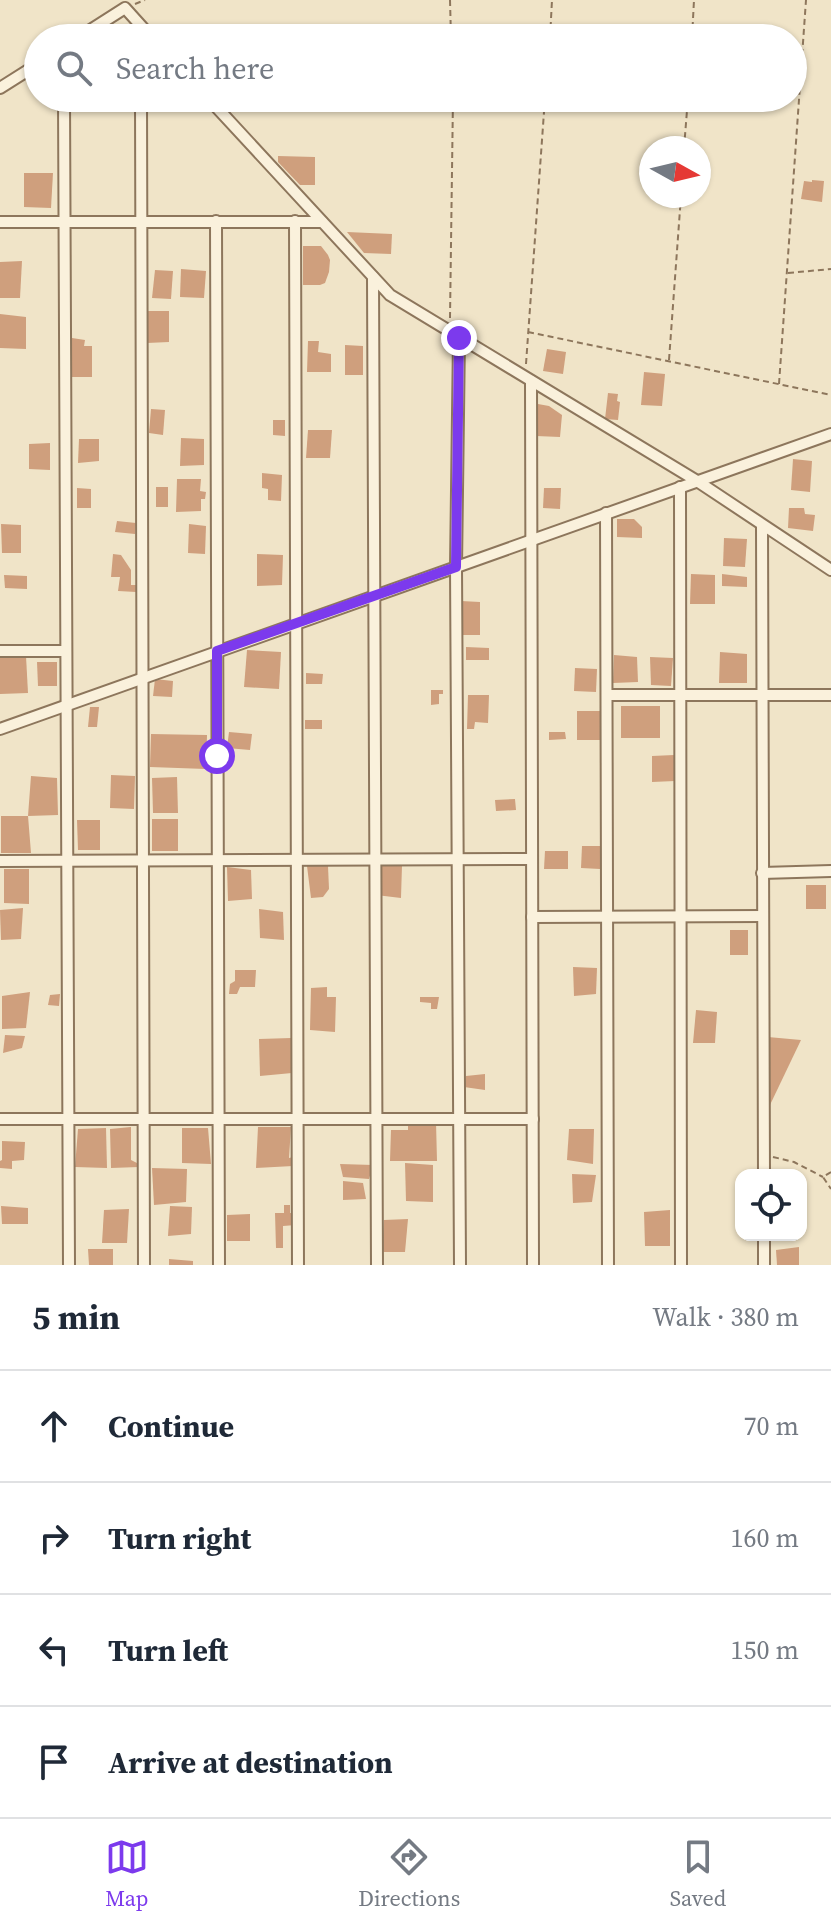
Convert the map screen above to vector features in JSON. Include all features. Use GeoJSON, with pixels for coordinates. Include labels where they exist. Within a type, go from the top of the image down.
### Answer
{"type":"FeatureCollection","features":[{"type":"Feature","properties":{"kind":"street"},"geometry":{"type":"LineString","coordinates":[[100,24],[125,8],[140,24]]}},
{"type":"Feature","properties":{"kind":"street"},"geometry":{"type":"LineString","coordinates":[[0,88],[24,73]]}},
{"type":"Feature","properties":{"kind":"street"},"geometry":{"type":"LineString","coordinates":[[64,112],[69,1265]]}},
{"type":"Feature","properties":{"kind":"street"},"geometry":{"type":"LineString","coordinates":[[141,112],[144,1265]]}},
{"type":"Feature","properties":{"kind":"street"},"geometry":{"type":"LineString","coordinates":[[221,112],[390,295],[697,481],[831,570]]}},
{"type":"Feature","properties":{"kind":"street"},"geometry":{"type":"LineString","coordinates":[[216,221],[219,1265]]}},
{"type":"Feature","properties":{"kind":"street"},"geometry":{"type":"LineString","coordinates":[[295,221],[298,1265]]}},
{"type":"Feature","properties":{"kind":"street"},"geometry":{"type":"LineString","coordinates":[[0,222],[322,222]]}},
{"type":"Feature","properties":{"kind":"street"},"geometry":{"type":"LineString","coordinates":[[373,277],[377,1265]]}},
{"type":"Feature","properties":{"kind":"street"},"geometry":{"type":"LineString","coordinates":[[455,335],[460,1265]]}},
{"type":"Feature","properties":{"kind":"street"},"geometry":{"type":"LineString","coordinates":[[531,381],[533,1265]]}},
{"type":"Feature","properties":{"kind":"street"},"geometry":{"type":"LineString","coordinates":[[0,729],[831,434]]}},
{"type":"Feature","properties":{"kind":"street"},"geometry":{"type":"LineString","coordinates":[[680,487],[681,1265]]}},
{"type":"Feature","properties":{"kind":"street"},"geometry":{"type":"LineString","coordinates":[[606,513],[608,1265]]}},
{"type":"Feature","properties":{"kind":"street"},"geometry":{"type":"LineString","coordinates":[[762,526],[764,1169]]}},
{"type":"Feature","properties":{"kind":"street"},"geometry":{"type":"LineString","coordinates":[[0,651],[65,651]]}},
{"type":"Feature","properties":{"kind":"street"},"geometry":{"type":"LineString","coordinates":[[607,695],[831,695]]}},
{"type":"Feature","properties":{"kind":"street"},"geometry":{"type":"LineString","coordinates":[[0,861],[532,859]]}},
{"type":"Feature","properties":{"kind":"street"},"geometry":{"type":"LineString","coordinates":[[762,873],[831,871]]}},
{"type":"Feature","properties":{"kind":"street"},"geometry":{"type":"LineString","coordinates":[[532,917],[763,916]]}},
{"type":"Feature","properties":{"kind":"street"},"geometry":{"type":"LineString","coordinates":[[0,1119],[533,1119]]}},
{"type":"Feature","properties":{"kind":"street"},"geometry":{"type":"LineString","coordinates":[[764,1241],[764,1265]]}},
{"type":"Feature","properties":{"kind":"path"},"geometry":{"type":"LineString","coordinates":[[450,0],[451,24]]}},
{"type":"Feature","properties":{"kind":"path"},"geometry":{"type":"LineString","coordinates":[[551,24],[552,0]]}},
{"type":"Feature","properties":{"kind":"path"},"geometry":{"type":"LineString","coordinates":[[693,24],[694,0]]}},
{"type":"Feature","properties":{"kind":"path"},"geometry":{"type":"LineString","coordinates":[[804,24],[806,0]]}},
{"type":"Feature","properties":{"kind":"path"},"geometry":{"type":"LineString","coordinates":[[453,112],[455,335]]}},
{"type":"Feature","properties":{"kind":"path"},"geometry":{"type":"LineString","coordinates":[[531,381],[525,360],[544,112]]}},
{"type":"Feature","properties":{"kind":"path"},"geometry":{"type":"LineString","coordinates":[[685,136],[687,112]]}},
{"type":"Feature","properties":{"kind":"path"},"geometry":{"type":"LineString","coordinates":[[779,384],[798,112]]}},
{"type":"Feature","properties":{"kind":"path"},"geometry":{"type":"LineString","coordinates":[[669,361],[680,208]]}},
{"type":"Feature","properties":{"kind":"path"},"geometry":{"type":"LineString","coordinates":[[787,273],[831,269]]}},
{"type":"Feature","properties":{"kind":"path"},"geometry":{"type":"LineString","coordinates":[[528,332],[831,395]]}},
{"type":"Feature","properties":{"kind":"path"},"geometry":{"type":"LineString","coordinates":[[764,1155],[794,1162],[823,1177],[831,1189]]}},
{"type":"Feature","properties":{"kind":"path"},"geometry":{"type":"LineString","coordinates":[[823,1177],[831,1172]]}},
{"type":"Feature","properties":{"kind":"building"},"geometry":{"type":"Polygon","coordinates":[[[278,156],[315,157],[315,185],[300,185],[278,162],[278,156]]]}},
{"type":"Feature","properties":{"kind":"building"},"geometry":{"type":"Polygon","coordinates":[[[24,173],[53,173],[51,208],[24,207],[24,173]]]}},
{"type":"Feature","properties":{"kind":"building"},"geometry":{"type":"Polygon","coordinates":[[[804,181],[824,181],[822,202],[801,199],[804,181]]]}},
{"type":"Feature","properties":{"kind":"building"},"geometry":{"type":"Polygon","coordinates":[[[347,232],[392,234],[391,254],[364,253],[347,232]]]}},
{"type":"Feature","properties":{"kind":"building"},"geometry":{"type":"Polygon","coordinates":[[[303,246],[321,246],[328,255],[329,272],[325,283],[303,285],[303,246]]]}},
{"type":"Feature","properties":{"kind":"building"},"geometry":{"type":"Polygon","coordinates":[[[22,261],[20,298],[0,298],[0,262],[22,261]]]}},
{"type":"Feature","properties":{"kind":"building"},"geometry":{"type":"Polygon","coordinates":[[[181,269],[206,271],[204,298],[180,297],[181,269]]]}},
{"type":"Feature","properties":{"kind":"building"},"geometry":{"type":"Polygon","coordinates":[[[155,270],[173,271],[171,299],[152,298],[155,270]]]}},
{"type":"Feature","properties":{"kind":"building"},"geometry":{"type":"Polygon","coordinates":[[[146,311],[169,311],[169,342],[147,343],[146,311]]]}},
{"type":"Feature","properties":{"kind":"building"},"geometry":{"type":"Polygon","coordinates":[[[0,314],[26,317],[26,349],[0,348],[0,314]]]}},
{"type":"Feature","properties":{"kind":"building"},"geometry":{"type":"Polygon","coordinates":[[[72,338],[85,340],[84,346],[92,346],[92,377],[71,377],[72,338]]]}},
{"type":"Feature","properties":{"kind":"building"},"geometry":{"type":"Polygon","coordinates":[[[308,341],[319,341],[318,352],[331,354],[331,372],[307,372],[308,341]]]}},
{"type":"Feature","properties":{"kind":"building"},"geometry":{"type":"Polygon","coordinates":[[[345,345],[363,346],[363,375],[345,375],[345,345]]]}},
{"type":"Feature","properties":{"kind":"building"},"geometry":{"type":"Polygon","coordinates":[[[547,349],[566,352],[563,374],[543,371],[547,349]]]}},
{"type":"Feature","properties":{"kind":"building"},"geometry":{"type":"Polygon","coordinates":[[[644,372],[665,374],[662,406],[641,405],[644,372]]]}},
{"type":"Feature","properties":{"kind":"building"},"geometry":{"type":"Polygon","coordinates":[[[608,393],[618,394],[618,420],[605,419],[608,393]]]}},
{"type":"Feature","properties":{"kind":"building"},"geometry":{"type":"Polygon","coordinates":[[[538,404],[549,406],[562,415],[560,437],[536,436],[538,404]]]}},
{"type":"Feature","properties":{"kind":"building"},"geometry":{"type":"Polygon","coordinates":[[[151,409],[165,410],[163,435],[149,433],[151,409]]]}},
{"type":"Feature","properties":{"kind":"building"},"geometry":{"type":"Polygon","coordinates":[[[273,420],[285,420],[285,436],[273,435],[273,420]]]}},
{"type":"Feature","properties":{"kind":"building"},"geometry":{"type":"Polygon","coordinates":[[[308,430],[332,430],[330,458],[306,458],[308,430]]]}},
{"type":"Feature","properties":{"kind":"building"},"geometry":{"type":"Polygon","coordinates":[[[181,438],[204,439],[204,465],[180,466],[181,438]]]}},
{"type":"Feature","properties":{"kind":"building"},"geometry":{"type":"Polygon","coordinates":[[[79,439],[99,439],[99,461],[78,463],[79,439]]]}},
{"type":"Feature","properties":{"kind":"building"},"geometry":{"type":"Polygon","coordinates":[[[50,443],[50,470],[29,469],[29,444],[50,443]]]}},
{"type":"Feature","properties":{"kind":"building"},"geometry":{"type":"Polygon","coordinates":[[[793,459],[812,461],[810,492],[791,490],[793,459]]]}},
{"type":"Feature","properties":{"kind":"building"},"geometry":{"type":"Polygon","coordinates":[[[262,473],[282,475],[281,501],[268,500],[268,489],[262,488],[262,473]]]}},
{"type":"Feature","properties":{"kind":"building"},"geometry":{"type":"Polygon","coordinates":[[[177,479],[201,479],[200,491],[206,492],[205,499],[201,499],[201,511],[176,512],[177,479]]]}},
{"type":"Feature","properties":{"kind":"building"},"geometry":{"type":"Polygon","coordinates":[[[156,487],[168,487],[168,507],[156,507],[156,487]]]}},
{"type":"Feature","properties":{"kind":"building"},"geometry":{"type":"Polygon","coordinates":[[[77,488],[91,489],[91,508],[77,508],[77,488]]]}},
{"type":"Feature","properties":{"kind":"building"},"geometry":{"type":"Polygon","coordinates":[[[544,488],[561,488],[560,509],[543,508],[544,488]]]}},
{"type":"Feature","properties":{"kind":"building"},"geometry":{"type":"Polygon","coordinates":[[[789,508],[804,508],[805,514],[815,515],[813,531],[788,528],[789,508]]]}},
{"type":"Feature","properties":{"kind":"building"},"geometry":{"type":"Polygon","coordinates":[[[617,519],[634,519],[642,527],[642,538],[617,537],[617,519]]]}},
{"type":"Feature","properties":{"kind":"building"},"geometry":{"type":"Polygon","coordinates":[[[117,521],[136,523],[135,534],[115,532],[117,521]]]}},
{"type":"Feature","properties":{"kind":"building"},"geometry":{"type":"Polygon","coordinates":[[[1,524],[21,525],[21,553],[2,553],[1,524]]]}},
{"type":"Feature","properties":{"kind":"building"},"geometry":{"type":"Polygon","coordinates":[[[189,524],[206,526],[205,554],[188,553],[189,524]]]}},
{"type":"Feature","properties":{"kind":"building"},"geometry":{"type":"Polygon","coordinates":[[[724,538],[747,539],[745,567],[723,566],[724,538]]]}},
{"type":"Feature","properties":{"kind":"building"},"geometry":{"type":"Polygon","coordinates":[[[113,554],[121,555],[131,570],[131,585],[136,585],[136,592],[118,591],[120,577],[111,577],[113,554]]]}},
{"type":"Feature","properties":{"kind":"building"},"geometry":{"type":"Polygon","coordinates":[[[257,554],[283,555],[282,585],[257,586],[257,554]]]}},
{"type":"Feature","properties":{"kind":"building"},"geometry":{"type":"Polygon","coordinates":[[[691,574],[715,575],[715,604],[690,604],[691,574]]]}},
{"type":"Feature","properties":{"kind":"building"},"geometry":{"type":"Polygon","coordinates":[[[722,574],[747,577],[747,587],[722,586],[722,574]]]}},
{"type":"Feature","properties":{"kind":"building"},"geometry":{"type":"Polygon","coordinates":[[[4,575],[27,576],[27,589],[5,588],[4,575]]]}},
{"type":"Feature","properties":{"kind":"building"},"geometry":{"type":"Polygon","coordinates":[[[461,601],[480,602],[480,635],[461,635],[461,601]]]}},
{"type":"Feature","properties":{"kind":"building"},"geometry":{"type":"Polygon","coordinates":[[[466,647],[489,648],[489,660],[466,660],[466,647]]]}},
{"type":"Feature","properties":{"kind":"building"},"geometry":{"type":"Polygon","coordinates":[[[247,650],[281,652],[279,689],[244,687],[247,650]]]}},
{"type":"Feature","properties":{"kind":"building"},"geometry":{"type":"Polygon","coordinates":[[[720,652],[747,654],[747,683],[719,683],[720,652]]]}},
{"type":"Feature","properties":{"kind":"building"},"geometry":{"type":"Polygon","coordinates":[[[614,655],[637,657],[638,682],[613,683],[614,655]]]}},
{"type":"Feature","properties":{"kind":"building"},"geometry":{"type":"Polygon","coordinates":[[[26,656],[28,693],[0,694],[0,657],[26,656]]]}},
{"type":"Feature","properties":{"kind":"building"},"geometry":{"type":"Polygon","coordinates":[[[650,657],[673,658],[671,686],[651,685],[650,657]]]}},
{"type":"Feature","properties":{"kind":"building"},"geometry":{"type":"Polygon","coordinates":[[[37,662],[57,662],[57,686],[38,686],[37,662]]]}},
{"type":"Feature","properties":{"kind":"building"},"geometry":{"type":"Polygon","coordinates":[[[575,668],[597,669],[596,692],[574,691],[575,668]]]}},
{"type":"Feature","properties":{"kind":"building"},"geometry":{"type":"Polygon","coordinates":[[[306,673],[323,674],[322,684],[306,684],[306,673]]]}},
{"type":"Feature","properties":{"kind":"building"},"geometry":{"type":"Polygon","coordinates":[[[155,679],[173,681],[172,697],[153,696],[155,679]]]}},
{"type":"Feature","properties":{"kind":"building"},"geometry":{"type":"Polygon","coordinates":[[[431,690],[443,690],[443,694],[439,694],[439,704],[431,705],[431,690]]]}},
{"type":"Feature","properties":{"kind":"building"},"geometry":{"type":"Polygon","coordinates":[[[468,695],[489,695],[488,723],[475,722],[474,729],[467,729],[468,695]]]}},
{"type":"Feature","properties":{"kind":"building"},"geometry":{"type":"Polygon","coordinates":[[[621,706],[660,706],[660,738],[621,738],[621,706]]]}},
{"type":"Feature","properties":{"kind":"building"},"geometry":{"type":"Polygon","coordinates":[[[90,707],[99,707],[97,727],[88,727],[90,707]]]}},
{"type":"Feature","properties":{"kind":"building"},"geometry":{"type":"Polygon","coordinates":[[[577,711],[600,711],[600,740],[577,740],[577,711]]]}},
{"type":"Feature","properties":{"kind":"building"},"geometry":{"type":"Polygon","coordinates":[[[305,720],[322,720],[322,729],[305,729],[305,720]]]}},
{"type":"Feature","properties":{"kind":"building"},"geometry":{"type":"Polygon","coordinates":[[[229,732],[252,734],[250,750],[227,748],[229,732]]]}},
{"type":"Feature","properties":{"kind":"building"},"geometry":{"type":"Polygon","coordinates":[[[549,732],[565,732],[566,739],[549,740],[549,732]]]}},
{"type":"Feature","properties":{"kind":"building"},"geometry":{"type":"Polygon","coordinates":[[[151,734],[207,735],[206,769],[150,767],[151,734]]]}},
{"type":"Feature","properties":{"kind":"building"},"geometry":{"type":"Polygon","coordinates":[[[674,755],[675,781],[652,782],[652,756],[674,755]]]}},
{"type":"Feature","properties":{"kind":"building"},"geometry":{"type":"Polygon","coordinates":[[[111,775],[135,776],[134,809],[110,808],[111,775]]]}},
{"type":"Feature","properties":{"kind":"building"},"geometry":{"type":"Polygon","coordinates":[[[31,776],[57,778],[58,815],[28,816],[31,776]]]}},
{"type":"Feature","properties":{"kind":"building"},"geometry":{"type":"Polygon","coordinates":[[[177,777],[178,813],[153,813],[152,778],[177,777]]]}},
{"type":"Feature","properties":{"kind":"building"},"geometry":{"type":"Polygon","coordinates":[[[515,799],[516,810],[496,811],[495,800],[515,799]]]}},
{"type":"Feature","properties":{"kind":"building"},"geometry":{"type":"Polygon","coordinates":[[[1,816],[28,816],[31,853],[1,853],[1,816]]]}},
{"type":"Feature","properties":{"kind":"building"},"geometry":{"type":"Polygon","coordinates":[[[152,819],[178,819],[178,851],[152,851],[152,819]]]}},
{"type":"Feature","properties":{"kind":"building"},"geometry":{"type":"Polygon","coordinates":[[[77,820],[100,820],[100,850],[78,850],[77,820]]]}},
{"type":"Feature","properties":{"kind":"building"},"geometry":{"type":"Polygon","coordinates":[[[582,846],[601,846],[600,869],[581,868],[582,846]]]}},
{"type":"Feature","properties":{"kind":"building"},"geometry":{"type":"Polygon","coordinates":[[[545,851],[568,851],[568,869],[544,869],[545,851]]]}},
{"type":"Feature","properties":{"kind":"building"},"geometry":{"type":"Polygon","coordinates":[[[381,864],[402,865],[401,898],[376,895],[381,864]]]}},
{"type":"Feature","properties":{"kind":"building"},"geometry":{"type":"Polygon","coordinates":[[[307,866],[328,866],[329,889],[323,897],[311,898],[307,866]]]}},
{"type":"Feature","properties":{"kind":"building"},"geometry":{"type":"Polygon","coordinates":[[[227,867],[251,870],[252,899],[228,901],[227,867]]]}},
{"type":"Feature","properties":{"kind":"building"},"geometry":{"type":"Polygon","coordinates":[[[4,869],[29,869],[29,904],[4,903],[4,869]]]}},
{"type":"Feature","properties":{"kind":"building"},"geometry":{"type":"Polygon","coordinates":[[[806,885],[826,885],[826,909],[806,909],[806,885]]]}},
{"type":"Feature","properties":{"kind":"building"},"geometry":{"type":"Polygon","coordinates":[[[23,908],[21,939],[1,940],[0,910],[23,908]]]}},
{"type":"Feature","properties":{"kind":"building"},"geometry":{"type":"Polygon","coordinates":[[[259,909],[283,912],[284,940],[260,938],[259,909]]]}},
{"type":"Feature","properties":{"kind":"building"},"geometry":{"type":"Polygon","coordinates":[[[730,930],[748,930],[748,955],[730,955],[730,930]]]}},
{"type":"Feature","properties":{"kind":"building"},"geometry":{"type":"Polygon","coordinates":[[[573,967],[597,968],[596,994],[574,996],[573,967]]]}},
{"type":"Feature","properties":{"kind":"building"},"geometry":{"type":"Polygon","coordinates":[[[235,970],[256,970],[255,987],[240,987],[237,994],[229,994],[230,984],[235,981],[235,970]]]}},
{"type":"Feature","properties":{"kind":"building"},"geometry":{"type":"Polygon","coordinates":[[[327,987],[327,997],[336,997],[335,1032],[310,1030],[311,988],[327,987]]]}},
{"type":"Feature","properties":{"kind":"building"},"geometry":{"type":"Polygon","coordinates":[[[30,992],[26,1028],[2,1029],[2,996],[30,992]]]}},
{"type":"Feature","properties":{"kind":"building"},"geometry":{"type":"Polygon","coordinates":[[[60,994],[59,1006],[48,1005],[50,995],[60,994]]]}},
{"type":"Feature","properties":{"kind":"building"},"geometry":{"type":"Polygon","coordinates":[[[420,997],[439,997],[437,1009],[431,1009],[431,1003],[420,1002],[420,997]]]}},
{"type":"Feature","properties":{"kind":"building"},"geometry":{"type":"Polygon","coordinates":[[[696,1010],[717,1012],[715,1043],[693,1043],[696,1010]]]}},
{"type":"Feature","properties":{"kind":"building"},"geometry":{"type":"Polygon","coordinates":[[[5,1035],[25,1036],[22,1048],[3,1053],[5,1035]]]}},
{"type":"Feature","properties":{"kind":"building"},"geometry":{"type":"Polygon","coordinates":[[[768,1037],[801,1040],[769,1107],[768,1037]]]}},
{"type":"Feature","properties":{"kind":"building"},"geometry":{"type":"Polygon","coordinates":[[[291,1038],[292,1073],[260,1076],[259,1039],[291,1038]]]}},
{"type":"Feature","properties":{"kind":"building"},"geometry":{"type":"Polygon","coordinates":[[[485,1074],[485,1090],[464,1087],[466,1076],[485,1074]]]}},
{"type":"Feature","properties":{"kind":"building"},"geometry":{"type":"Polygon","coordinates":[[[436,1122],[437,1161],[390,1161],[391,1130],[408,1130],[408,1126],[436,1122]]]}},
{"type":"Feature","properties":{"kind":"building"},"geometry":{"type":"Polygon","coordinates":[[[131,1127],[131,1160],[139,1167],[111,1168],[110,1129],[131,1127]]]}},
{"type":"Feature","properties":{"kind":"building"},"geometry":{"type":"Polygon","coordinates":[[[258,1127],[291,1127],[289,1158],[293,1157],[293,1166],[256,1168],[258,1127]]]}},
{"type":"Feature","properties":{"kind":"building"},"geometry":{"type":"Polygon","coordinates":[[[106,1128],[107,1168],[75,1167],[78,1129],[106,1128]]]}},
{"type":"Feature","properties":{"kind":"building"},"geometry":{"type":"Polygon","coordinates":[[[182,1128],[208,1128],[211,1164],[182,1163],[182,1128]]]}},
{"type":"Feature","properties":{"kind":"building"},"geometry":{"type":"Polygon","coordinates":[[[569,1129],[594,1129],[593,1164],[567,1160],[569,1129]]]}},
{"type":"Feature","properties":{"kind":"building"},"geometry":{"type":"Polygon","coordinates":[[[2,1141],[25,1142],[24,1160],[12,1161],[12,1169],[0,1168],[2,1141]]]}},
{"type":"Feature","properties":{"kind":"building"},"geometry":{"type":"Polygon","coordinates":[[[405,1163],[433,1165],[433,1202],[406,1201],[405,1163]]]}},
{"type":"Feature","properties":{"kind":"building"},"geometry":{"type":"Polygon","coordinates":[[[340,1164],[373,1165],[369,1179],[343,1177],[340,1164]]]}},
{"type":"Feature","properties":{"kind":"building"},"geometry":{"type":"Polygon","coordinates":[[[152,1168],[187,1169],[186,1202],[154,1205],[152,1168]]]}},
{"type":"Feature","properties":{"kind":"building"},"geometry":{"type":"Polygon","coordinates":[[[572,1174],[596,1175],[592,1202],[573,1203],[572,1174]]]}},
{"type":"Feature","properties":{"kind":"building"},"geometry":{"type":"Polygon","coordinates":[[[343,1181],[363,1183],[366,1199],[343,1200],[343,1181]]]}},
{"type":"Feature","properties":{"kind":"building"},"geometry":{"type":"Polygon","coordinates":[[[284,1205],[290,1205],[290,1213],[296,1213],[296,1225],[283,1226],[283,1248],[276,1248],[275,1213],[284,1213],[284,1205]]]}},
{"type":"Feature","properties":{"kind":"building"},"geometry":{"type":"Polygon","coordinates":[[[1,1206],[28,1208],[28,1224],[2,1224],[1,1206]]]}},
{"type":"Feature","properties":{"kind":"building"},"geometry":{"type":"Polygon","coordinates":[[[170,1206],[192,1207],[191,1234],[168,1236],[170,1206]]]}},
{"type":"Feature","properties":{"kind":"building"},"geometry":{"type":"Polygon","coordinates":[[[129,1209],[127,1243],[102,1243],[104,1210],[129,1209]]]}},
{"type":"Feature","properties":{"kind":"building"},"geometry":{"type":"Polygon","coordinates":[[[670,1210],[670,1246],[645,1246],[644,1212],[670,1210]]]}},
{"type":"Feature","properties":{"kind":"building"},"geometry":{"type":"Polygon","coordinates":[[[250,1214],[250,1241],[227,1241],[227,1215],[250,1214]]]}},
{"type":"Feature","properties":{"kind":"building"},"geometry":{"type":"Polygon","coordinates":[[[408,1219],[405,1252],[382,1252],[384,1220],[408,1219]]]}},
{"type":"Feature","properties":{"kind":"building"},"geometry":{"type":"Polygon","coordinates":[[[799,1247],[799,1265],[777,1265],[776,1250],[799,1247]]]}},
{"type":"Feature","properties":{"kind":"building"},"geometry":{"type":"Polygon","coordinates":[[[88,1249],[113,1249],[113,1265],[89,1265],[88,1249]]]}},
{"type":"Feature","properties":{"kind":"building"},"geometry":{"type":"Polygon","coordinates":[[[169,1259],[193,1261],[193,1265],[169,1265],[169,1259]]]}},
{"type":"Feature","properties":{"kind":"route"},"geometry":{"type":"LineString","coordinates":[[217,756],[217,651],[456,567],[459,338]]}}]}
